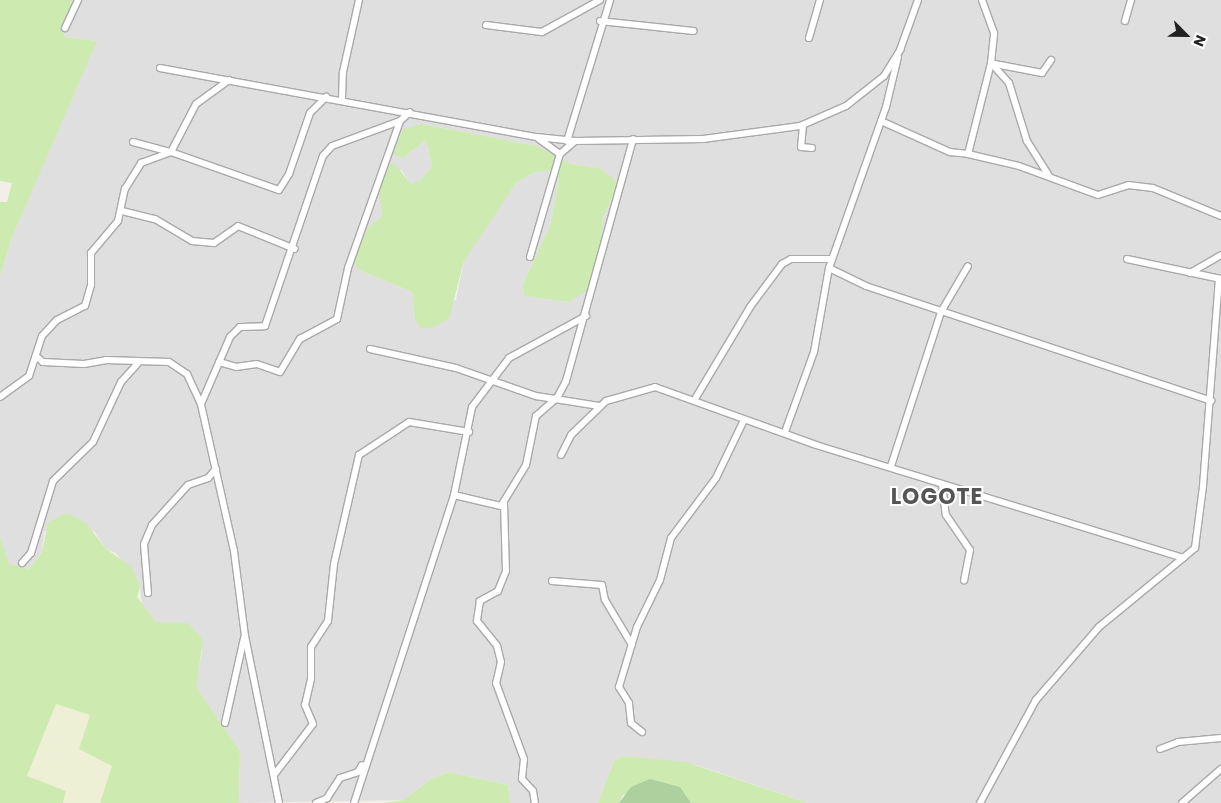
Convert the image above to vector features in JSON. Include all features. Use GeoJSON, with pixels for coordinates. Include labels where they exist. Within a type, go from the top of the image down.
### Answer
{"type":"FeatureCollection","features":[{"type":"Feature","properties":{"kind":"street"},"geometry":{"type":"LineString","coordinates":[[65,28],[78,0]]}},
{"type":"Feature","properties":{"kind":"street"},"geometry":{"type":"LineString","coordinates":[[342,98],[343,72],[358,0]]}},
{"type":"Feature","properties":{"kind":"street"},"geometry":{"type":"LineString","coordinates":[[357,9],[365,0]]}},
{"type":"Feature","properties":{"kind":"street"},"geometry":{"type":"LineString","coordinates":[[486,25],[542,32],[600,0]]}},
{"type":"Feature","properties":{"kind":"street"},"geometry":{"type":"LineString","coordinates":[[567,141],[600,22],[610,0]]}},
{"type":"Feature","properties":{"kind":"street"},"geometry":{"type":"LineString","coordinates":[[809,38],[820,0]]}},
{"type":"Feature","properties":{"kind":"street"},"geometry":{"type":"LineString","coordinates":[[785,432],[816,344],[829,268],[881,121],[900,50],[918,0]]}},
{"type":"Feature","properties":{"kind":"street"},"geometry":{"type":"LineString","coordinates":[[968,154],[993,64],[994,33],[982,0]]}},
{"type":"Feature","properties":{"kind":"street"},"geometry":{"type":"LineString","coordinates":[[1125,21],[1131,0]]}},
{"type":"Feature","properties":{"kind":"street"},"geometry":{"type":"LineString","coordinates":[[600,22],[693,31]]}},
{"type":"Feature","properties":{"kind":"street"},"geometry":{"type":"LineString","coordinates":[[160,68],[326,97],[342,98],[537,137],[567,141],[703,138],[802,125],[846,106],[869,89],[900,50]]}},
{"type":"Feature","properties":{"kind":"street"},"geometry":{"type":"LineString","coordinates":[[993,64],[1042,73],[1050,60]]}},
{"type":"Feature","properties":{"kind":"street"},"geometry":{"type":"LineString","coordinates":[[993,64],[1009,83],[1027,141],[1049,176]]}},
{"type":"Feature","properties":{"kind":"street"},"geometry":{"type":"LineString","coordinates":[[0,396],[22,385],[36,356],[42,336],[57,320],[85,306],[91,285],[91,253],[122,211],[133,170],[149,157],[171,152],[196,104],[229,80]]}},
{"type":"Feature","properties":{"kind":"street"},"geometry":{"type":"LineString","coordinates":[[133,142],[171,152],[279,190],[287,180],[310,113],[326,97]]}},
{"type":"Feature","properties":{"kind":"street"},"geometry":{"type":"LineString","coordinates":[[201,404],[219,362],[240,327],[265,326],[295,249],[323,156],[332,146],[400,121],[410,112]]}},
{"type":"Feature","properties":{"kind":"street"},"geometry":{"type":"LineString","coordinates":[[219,362],[236,367],[257,364],[280,372],[300,339],[338,319],[348,268],[400,121]]}},
{"type":"Feature","properties":{"kind":"street"},"geometry":{"type":"LineString","coordinates":[[881,121],[950,152],[968,154],[1049,176],[1098,195],[1128,186],[1153,188],[1221,216]]}},
{"type":"Feature","properties":{"kind":"street"},"geometry":{"type":"LineString","coordinates":[[802,125],[801,147],[812,148]]}},
{"type":"Feature","properties":{"kind":"street"},"geometry":{"type":"LineString","coordinates":[[537,137],[560,154]]}},
{"type":"Feature","properties":{"kind":"street"},"geometry":{"type":"LineString","coordinates":[[536,803],[533,791],[522,779],[524,759],[496,683],[501,662],[497,646],[477,622],[480,601],[498,591],[506,570],[504,504],[529,457],[536,416],[557,398],[586,316],[593,278],[633,139]]}},
{"type":"Feature","properties":{"kind":"street"},"geometry":{"type":"LineString","coordinates":[[530,257],[560,154],[575,141]]}},
{"type":"Feature","properties":{"kind":"street"},"geometry":{"type":"LineString","coordinates":[[122,211],[155,219],[192,241],[214,243],[238,226],[295,249]]}},
{"type":"Feature","properties":{"kind":"street"},"geometry":{"type":"LineString","coordinates":[[1190,273],[1221,255]]}},
{"type":"Feature","properties":{"kind":"street"},"geometry":{"type":"LineString","coordinates":[[695,400],[750,306],[782,264],[791,259],[832,260]]}},
{"type":"Feature","properties":{"kind":"street"},"geometry":{"type":"LineString","coordinates":[[980,803],[1036,700],[1100,627],[1195,548],[1211,400],[1220,279],[1127,259]]}},
{"type":"Feature","properties":{"kind":"street"},"geometry":{"type":"LineString","coordinates":[[891,466],[941,312],[968,266]]}},
{"type":"Feature","properties":{"kind":"street"},"geometry":{"type":"LineString","coordinates":[[829,268],[941,312],[1211,400]]}},
{"type":"Feature","properties":{"kind":"street"},"geometry":{"type":"LineString","coordinates":[[354,803],[365,763],[454,495],[469,432],[472,407],[509,358],[586,316]]}},
{"type":"Feature","properties":{"kind":"street"},"geometry":{"type":"LineString","coordinates":[[370,349],[491,380],[536,396],[599,406]]}},
{"type":"Feature","properties":{"kind":"street"},"geometry":{"type":"LineString","coordinates":[[36,356],[43,362],[84,364],[106,360],[179,366],[193,383],[201,404],[216,469],[245,636],[279,803]]}},
{"type":"Feature","properties":{"kind":"street"},"geometry":{"type":"LineString","coordinates":[[22,563],[31,554],[53,481],[93,442],[121,382],[138,363]]}},
{"type":"Feature","properties":{"kind":"street"},"geometry":{"type":"LineString","coordinates":[[561,455],[571,435],[599,406],[655,387],[695,400],[744,420],[942,484],[1183,558]]}},
{"type":"Feature","properties":{"kind":"street"},"geometry":{"type":"LineString","coordinates":[[642,732],[631,724],[629,703],[619,687],[632,645],[660,580],[670,538],[716,478],[744,420]]}},
{"type":"Feature","properties":{"kind":"street"},"geometry":{"type":"LineString","coordinates":[[274,775],[313,724],[304,705],[312,679],[312,647],[328,621],[342,523],[352,496],[359,455],[409,422],[469,432]]}},
{"type":"Feature","properties":{"kind":"street"},"geometry":{"type":"LineString","coordinates":[[148,593],[144,544],[152,525],[188,485],[216,469]]}},
{"type":"Feature","properties":{"kind":"street"},"geometry":{"type":"LineString","coordinates":[[942,484],[946,515],[970,550],[964,580]]}},
{"type":"Feature","properties":{"kind":"street"},"geometry":{"type":"LineString","coordinates":[[454,495],[504,504]]}},
{"type":"Feature","properties":{"kind":"street"},"geometry":{"type":"LineString","coordinates":[[552,581],[602,585],[605,600],[632,645]]}},
{"type":"Feature","properties":{"kind":"street"},"geometry":{"type":"LineString","coordinates":[[225,723],[245,636]]}},
{"type":"Feature","properties":{"kind":"street"},"geometry":{"type":"LineString","coordinates":[[1160,749],[1178,742],[1221,738]]}},
{"type":"Feature","properties":{"kind":"street"},"geometry":{"type":"LineString","coordinates":[[316,803],[327,798],[340,778],[358,772],[365,763]]}},
{"type":"Feature","properties":{"kind":"street"},"geometry":{"type":"LineString","coordinates":[[1182,803],[1221,769]]}},
{"type":"Feature","properties":{"kind":"shaded area"},"geometry":{"type":"Polygon","coordinates":[[[72,0],[1221,0],[1221,803],[808,803],[697,765],[623,756],[614,761],[598,803],[510,803],[508,785],[449,772],[431,779],[404,800],[239,803],[240,751],[195,687],[202,651],[177,623],[156,622],[142,607],[140,586],[116,553],[106,549],[94,531],[44,531],[42,552],[29,569],[9,565],[0,545],[0,277],[11,240],[96,41],[64,37],[72,0]],[[422,124],[403,158],[426,140],[432,166],[420,182],[411,185],[401,169],[383,215],[368,228],[359,270],[412,292],[415,320],[456,300],[464,261],[475,240],[516,183],[533,173],[553,170],[559,178],[550,226],[522,286],[524,296],[568,302],[599,266],[603,217],[616,190],[600,168],[571,164],[537,146],[422,124]]]}},
{"type":"Feature","properties":{"kind":"green space"},"geometry":{"type":"Polygon","coordinates":[[[0,0],[72,0],[64,37],[97,41],[11,240],[0,277],[0,202],[7,202],[12,183],[0,181],[0,0]]]}},
{"type":"Feature","properties":{"kind":"green space"},"geometry":{"type":"Polygon","coordinates":[[[422,124],[537,146],[571,164],[600,168],[615,180],[616,190],[603,217],[599,266],[585,292],[568,302],[524,296],[522,286],[550,226],[559,178],[553,170],[533,173],[516,183],[464,261],[449,319],[431,328],[421,328],[415,320],[412,292],[359,270],[353,262],[368,228],[383,215],[379,196],[386,168],[394,163],[411,184],[420,181],[432,166],[426,140],[403,158],[393,154],[403,129],[422,124]]]}},
{"type":"Feature","properties":{"kind":"green space"},"geometry":{"type":"Polygon","coordinates":[[[67,513],[86,523],[106,549],[132,567],[140,586],[137,597],[156,622],[188,623],[203,639],[196,687],[240,751],[239,803],[100,803],[112,766],[79,749],[90,715],[56,704],[27,776],[66,791],[63,803],[0,803],[0,537],[9,564],[29,569],[42,552],[48,522],[67,513]]]}},
{"type":"Feature","properties":{"kind":"green space"},"geometry":{"type":"Polygon","coordinates":[[[56,704],[90,715],[113,766],[100,803],[63,803],[66,791],[27,777],[56,704]]]}},
{"type":"Feature","properties":{"kind":"green space"},"geometry":{"type":"Polygon","coordinates":[[[623,756],[686,762],[808,803],[691,803],[679,787],[623,795],[619,803],[598,803],[614,761],[623,756]]]}},
{"type":"Feature","properties":{"kind":"green space"},"geometry":{"type":"Polygon","coordinates":[[[449,772],[508,785],[510,803],[383,803],[404,800],[431,779],[449,772]]]}},
{"type":"Feature","properties":{"kind":"green space"},"geometry":{"type":"Polygon","coordinates":[[[650,779],[680,787],[691,803],[619,803],[631,787],[650,779]]]}},
{"type":"Feature","properties":{"kind":"district","name":"LOGOTE"},"geometry":{"type":"Point","coordinates":[937,497]}}]}
